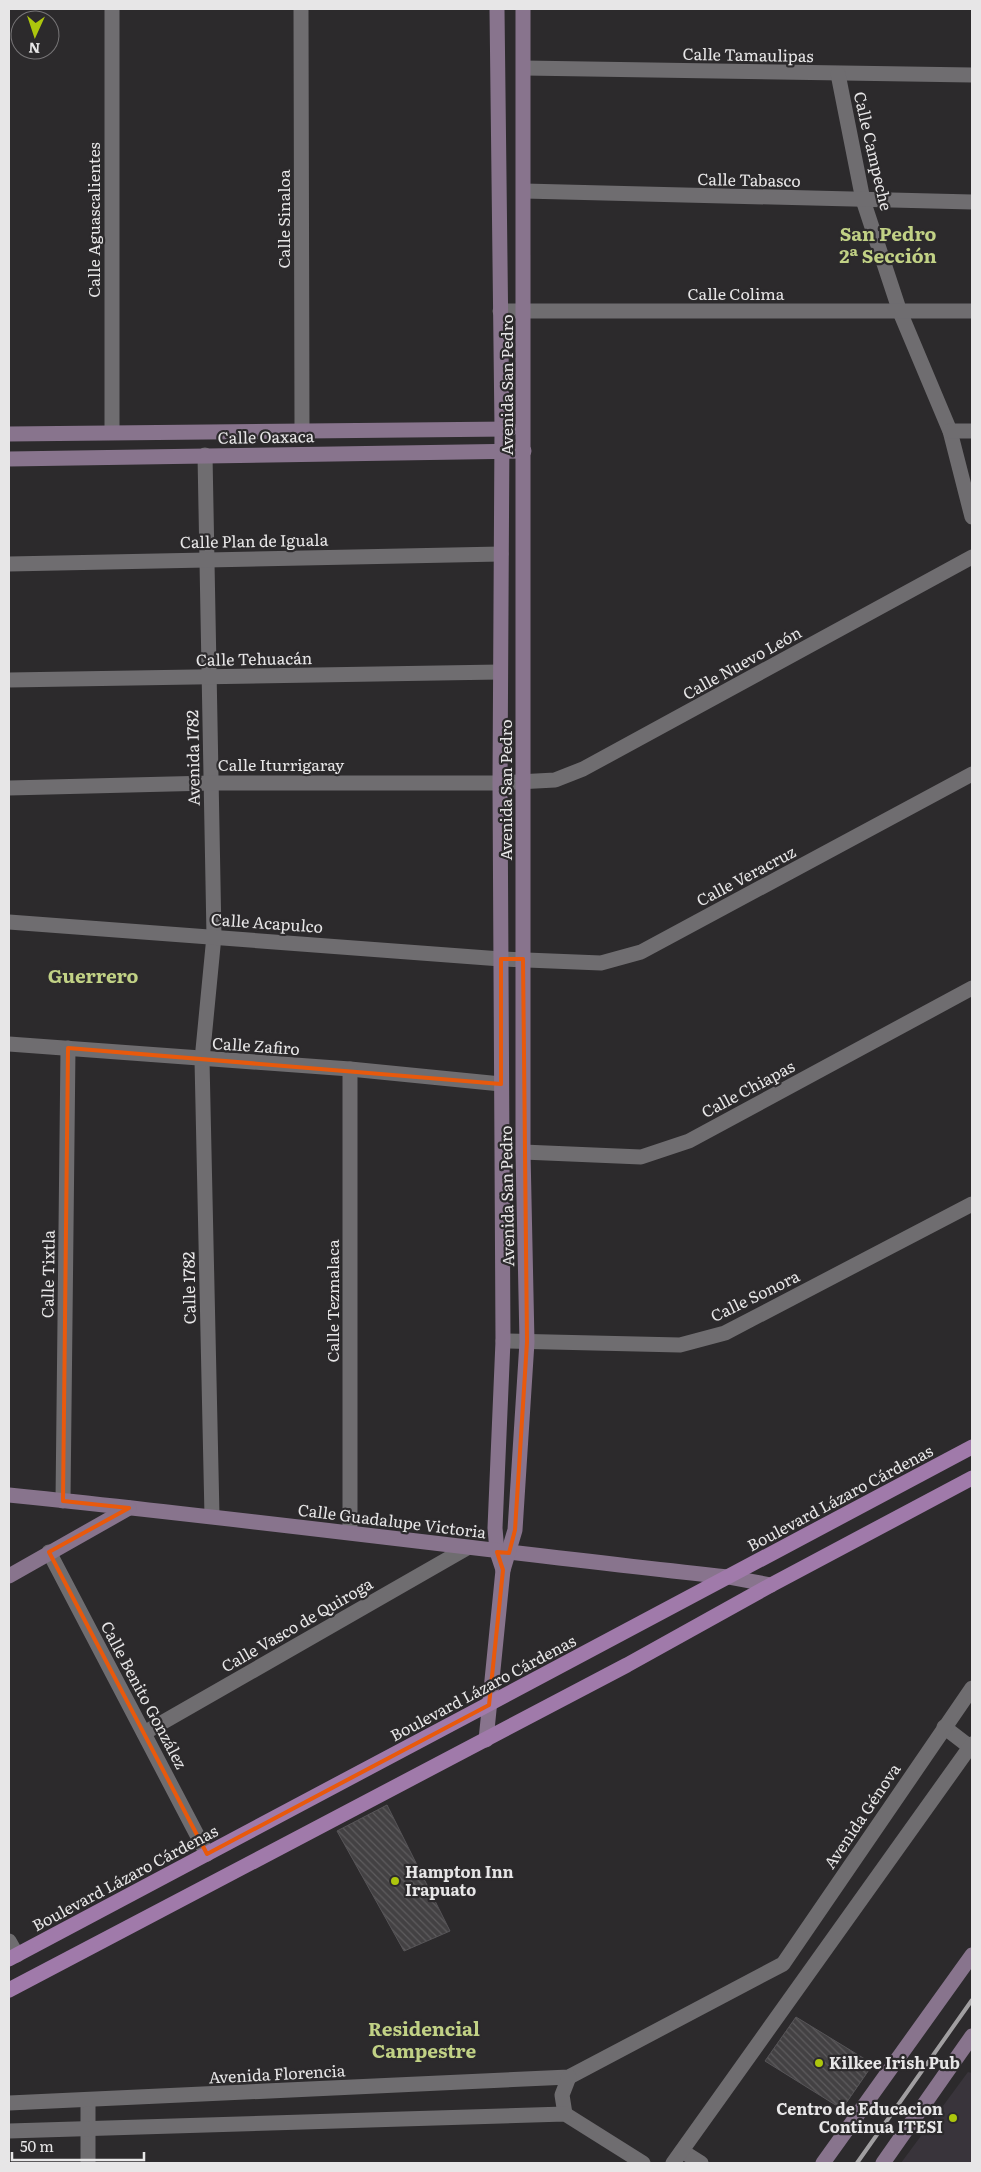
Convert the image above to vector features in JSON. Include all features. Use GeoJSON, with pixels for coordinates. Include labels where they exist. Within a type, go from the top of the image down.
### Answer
{"type":"FeatureCollection","features":[{"type":"Feature","properties":{"kind":"main road","name":"Boulevard Lázaro Cárdenas"},"geometry":{"type":"LineString","coordinates":[[13,1957],[972,1447]]}},
{"type":"Feature","properties":{"kind":"main road"},"geometry":{"type":"LineString","coordinates":[[9,1990],[486,1740],[972,1478]]}},
{"type":"Feature","properties":{"kind":"street","name":"Calle Aguascalientes"},"geometry":{"type":"LineString","coordinates":[[112,9],[112,432]]}},
{"type":"Feature","properties":{"kind":"street","name":"Calle Sinaloa"},"geometry":{"type":"LineString","coordinates":[[301,9],[302,430]]}},
{"type":"Feature","properties":{"kind":"street","name":"Avenida San Pedro"},"geometry":{"type":"LineString","coordinates":[[486,1740],[503,1570],[503,1552],[495,1528],[503,1341],[500,783],[502,429],[496,9]]}},
{"type":"Feature","properties":{"kind":"street","name":"Avenida San Pedro"},"geometry":{"type":"LineString","coordinates":[[503,1552],[515,1530],[527,1342],[523,1152],[525,311],[523,9]]}},
{"type":"Feature","properties":{"kind":"street","name":"Calle Tamaulipas"},"geometry":{"type":"LineString","coordinates":[[524,68],[972,75]]}},
{"type":"Feature","properties":{"kind":"street","name":"Calle Campeche"},"geometry":{"type":"LineString","coordinates":[[838,74],[863,200],[900,312],[950,430],[972,517]]}},
{"type":"Feature","properties":{"kind":"street","name":"Calle Tabasco"},"geometry":{"type":"LineString","coordinates":[[524,192],[972,202]]}},
{"type":"Feature","properties":{"kind":"street","name":"Calle Colima"},"geometry":{"type":"LineString","coordinates":[[500,311],[972,311]]}},
{"type":"Feature","properties":{"kind":"street","name":"Calle Oaxaca"},"geometry":{"type":"LineString","coordinates":[[9,434],[524,429]]}},
{"type":"Feature","properties":{"kind":"street"},"geometry":{"type":"LineString","coordinates":[[950,430],[972,431]]}},
{"type":"Feature","properties":{"kind":"street"},"geometry":{"type":"LineString","coordinates":[[142,432],[142,457]]}},
{"type":"Feature","properties":{"kind":"street","name":"Calle Oaxaca"},"geometry":{"type":"LineString","coordinates":[[9,459],[524,451]]}},
{"type":"Feature","properties":{"kind":"street","name":"Avenida 1782"},"geometry":{"type":"LineString","coordinates":[[202,1060],[214,936],[205,455]]}},
{"type":"Feature","properties":{"kind":"street","name":"Calle Plan de Iguala"},"geometry":{"type":"LineString","coordinates":[[9,564],[501,554]]}},
{"type":"Feature","properties":{"kind":"street","name":"Calle Nuevo León"},"geometry":{"type":"LineString","coordinates":[[523,782],[555,780],[583,769],[972,557]]}},
{"type":"Feature","properties":{"kind":"street","name":"Calle Tehuacán"},"geometry":{"type":"LineString","coordinates":[[9,680],[500,672]]}},
{"type":"Feature","properties":{"kind":"street","name":"Calle Veracruz"},"geometry":{"type":"LineString","coordinates":[[523,959],[601,963],[641,952],[972,774]]}},
{"type":"Feature","properties":{"kind":"street","name":"Calle Iturrigaray"},"geometry":{"type":"LineString","coordinates":[[9,788],[210,783],[523,782]]}},
{"type":"Feature","properties":{"kind":"street","name":"Calle Acapulco"},"geometry":{"type":"LineString","coordinates":[[9,922],[501,959],[523,959]]}},
{"type":"Feature","properties":{"kind":"street","name":"Calle Chiapas"},"geometry":{"type":"LineString","coordinates":[[523,1152],[641,1157],[689,1141],[972,988]]}},
{"type":"Feature","properties":{"kind":"street","name":"Calle Zafiro"},"geometry":{"type":"LineString","coordinates":[[9,1044],[202,1060],[350,1069],[501,1084]]}},
{"type":"Feature","properties":{"kind":"street","name":"Calle Tixtla"},"geometry":{"type":"LineString","coordinates":[[63,1501],[68,1048]]}},
{"type":"Feature","properties":{"kind":"street","name":"Calle 1782"},"geometry":{"type":"LineString","coordinates":[[202,1060],[212,1516]]}},
{"type":"Feature","properties":{"kind":"street","name":"Calle Tezmalaca"},"geometry":{"type":"LineString","coordinates":[[350,1069],[350,1532]]}},
{"type":"Feature","properties":{"kind":"street","name":"Calle Sonora"},"geometry":{"type":"LineString","coordinates":[[503,1341],[680,1345],[725,1334],[972,1204]]}},
{"type":"Feature","properties":{"kind":"street","name":"Calle Guadalupe Victoria"},"geometry":{"type":"LineString","coordinates":[[9,1495],[350,1532],[467,1548],[728,1577],[771,1585]]}},
{"type":"Feature","properties":{"kind":"street"},"geometry":{"type":"LineString","coordinates":[[9,1576],[129,1508]]}},
{"type":"Feature","properties":{"kind":"street","name":"Calle Vasco de Quiroga"},"geometry":{"type":"LineString","coordinates":[[144,1733],[467,1548]]}},
{"type":"Feature","properties":{"kind":"street","name":"Calle Benito González"},"geometry":{"type":"LineString","coordinates":[[49,1552],[207,1854]]}},
{"type":"Feature","properties":{"kind":"street","name":"Avenida Génova"},"geometry":{"type":"LineString","coordinates":[[569,2077],[783,1964],[972,1688]]}},
{"type":"Feature","properties":{"kind":"street"},"geometry":{"type":"LineString","coordinates":[[673,2163],[971,1745],[944,1727]]}},
{"type":"Feature","properties":{"kind":"street"},"geometry":{"type":"LineString","coordinates":[[9,1941],[13,1957]]}},
{"type":"Feature","properties":{"kind":"street"},"geometry":{"type":"LineString","coordinates":[[823,2163],[972,1955]]}},
{"type":"Feature","properties":{"kind":"street"},"geometry":{"type":"LineString","coordinates":[[783,1964],[805,1977]]}},
{"type":"Feature","properties":{"kind":"street"},"geometry":{"type":"LineString","coordinates":[[883,2163],[972,2036]]}},
{"type":"Feature","properties":{"kind":"street"},"geometry":{"type":"LineString","coordinates":[[565,2114],[562,2095],[569,2077]]}},
{"type":"Feature","properties":{"kind":"street","name":"Avenida Florencia"},"geometry":{"type":"LineString","coordinates":[[9,2103],[88,2101],[569,2077]]}},
{"type":"Feature","properties":{"kind":"street"},"geometry":{"type":"LineString","coordinates":[[88,2101],[88,2163]]}},
{"type":"Feature","properties":{"kind":"street"},"geometry":{"type":"LineString","coordinates":[[9,2131],[565,2114],[642,2163]]}},
{"type":"Feature","properties":{"kind":"street"},"geometry":{"type":"LineString","coordinates":[[682,2150],[701,2163]]}},
{"type":"Feature","properties":{"kind":"highlighted area"},"geometry":{"type":"Polygon","coordinates":[[[501,959],[523,959],[527,1342],[515,1530],[509,1553],[497,1552],[503,1570],[489,1705],[207,1854],[49,1552],[129,1508],[63,1501],[68,1048],[501,1084],[501,959]]]}},
{"type":"Feature","properties":{"kind":"shaded area","name":"Centro de Educacion Continua ITESI"},"geometry":{"type":"Polygon","coordinates":[[[968,2072],[972,2073],[972,2163],[901,2163],[968,2072]]]}},
{"type":"Feature","properties":{"kind":"building","name":"Hampton Inn Irapuato"},"geometry":{"type":"Polygon","coordinates":[[[387,1805],[450,1931],[404,1951],[337,1831],[387,1805]]]}},
{"type":"Feature","properties":{"kind":"building","name":"Kilkee Irish Pub"},"geometry":{"type":"Polygon","coordinates":[[[796,2017],[873,2064],[842,2109],[765,2061],[796,2017]]]}},
{"type":"Feature","properties":{"kind":"railway"},"geometry":{"type":"LineString","coordinates":[[857,2163],[972,2000]]}},
{"type":"Feature","properties":{"kind":"place","name":"Hampton Inn Irapuato"},"geometry":{"type":"Point","coordinates":[395,1881]}},
{"type":"Feature","properties":{"kind":"place","name":"Kilkee Irish Pub"},"geometry":{"type":"Point","coordinates":[819,2063]}},
{"type":"Feature","properties":{"kind":"place","name":"Centro de Educacion Continua ITESI"},"geometry":{"type":"Point","coordinates":[953,2118]}},
{"type":"Feature","properties":{"kind":"district","name":"San Pedro 2ª Sección"},"geometry":{"type":"Point","coordinates":[888,245]}},
{"type":"Feature","properties":{"kind":"district","name":"Guerrero"},"geometry":{"type":"Point","coordinates":[93,976]}},
{"type":"Feature","properties":{"kind":"district","name":"Residencial Campestre"},"geometry":{"type":"Point","coordinates":[424,2040]}}]}
